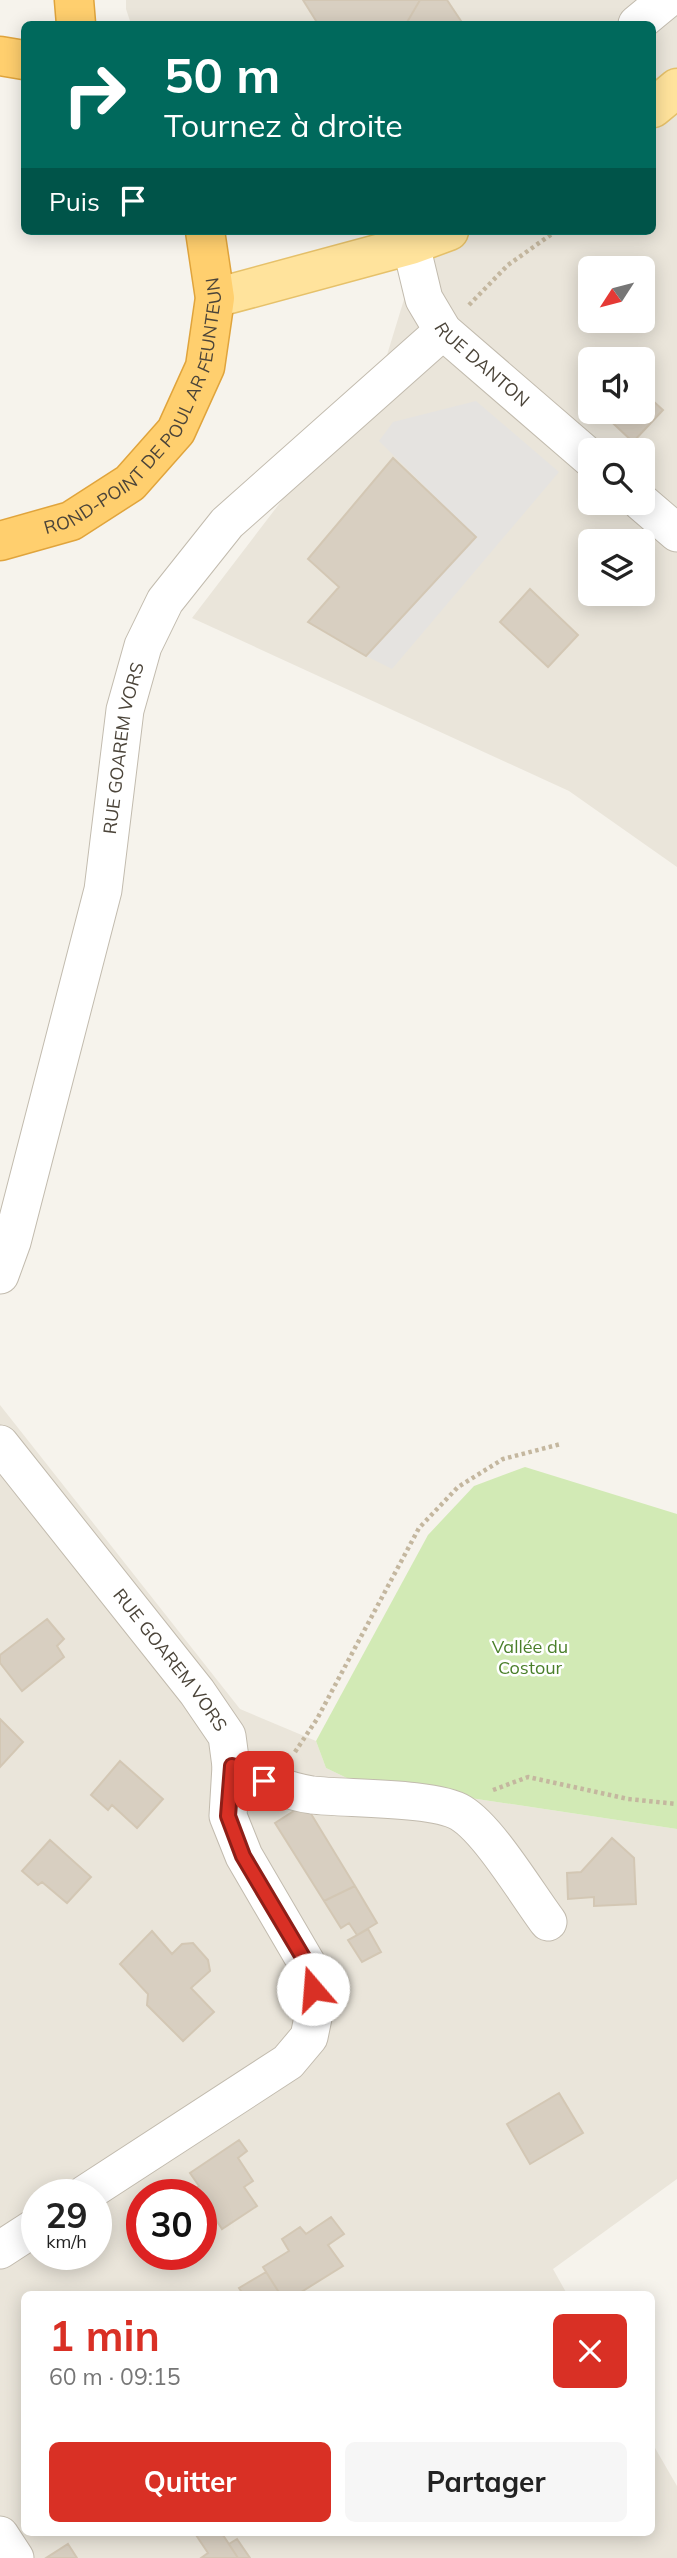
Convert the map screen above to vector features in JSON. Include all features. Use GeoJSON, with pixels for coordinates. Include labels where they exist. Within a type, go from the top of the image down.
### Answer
{"type":"FeatureCollection","features":[{"type":"Feature","properties":{"kind":"highway"},"geometry":{"type":"LineString","coordinates":[[74,0],[76,21]]}},
{"type":"Feature","properties":{"kind":"highway"},"geometry":{"type":"LineString","coordinates":[[0,56],[21,60]]}},
{"type":"Feature","properties":{"kind":"highway","name":"ROND-POINT DE POUL AR FEUNTEUN"},"geometry":{"type":"LineString","coordinates":[[2,545],[71,521],[130,483],[176,431],[205,368],[215,298],[206,235]]}},
{"type":"Feature","properties":{"kind":"main road"},"geometry":{"type":"LineString","coordinates":[[656,106],[677,88]]}},
{"type":"Feature","properties":{"kind":"main road"},"geometry":{"type":"LineString","coordinates":[[215,298],[411,245],[438,235]]}},
{"type":"Feature","properties":{"kind":"street"},"geometry":{"type":"LineString","coordinates":[[641,21],[666,0]]}},
{"type":"Feature","properties":{"kind":"street","name":"RUE DANTON"},"geometry":{"type":"LineString","coordinates":[[411,245],[424,299],[443,331],[578,448]]}},
{"type":"Feature","properties":{"kind":"street","name":"RUE GOAREM VORS"},"geometry":{"type":"LineString","coordinates":[[0,1275],[12,1242],[103,890],[125,710],[143,646],[165,601],[227,523],[443,331]]}},
{"type":"Feature","properties":{"kind":"street"},"geometry":{"type":"LineString","coordinates":[[655,514],[677,533]]}},
{"type":"Feature","properties":{"kind":"street","name":"RUE GOAREM VORS"},"geometry":{"type":"LineString","coordinates":[[0,1444],[197,1692],[227,1736],[232,1766],[228,1816],[243,1856],[310,1969],[315,2008],[309,2037],[288,2062],[108,2179]]}},
{"type":"Feature","properties":{"kind":"street"},"geometry":{"type":"LineString","coordinates":[[232,1766],[264,1781],[310,1795],[430,1804],[460,1812],[481,1829],[548,1922]]}},
{"type":"Feature","properties":{"kind":"street"},"geometry":{"type":"LineString","coordinates":[[0,2250],[21,2236]]}},
{"type":"Feature","properties":{"kind":"street"},"geometry":{"type":"LineString","coordinates":[[0,2535],[15,2558]]}},
{"type":"Feature","properties":{"kind":"path"},"geometry":{"type":"LineString","coordinates":[[443,331],[508,265],[550,235]]}},
{"type":"Feature","properties":{"kind":"path"},"geometry":{"type":"LineString","coordinates":[[264,1781],[286,1766],[317,1719],[419,1528],[458,1487],[503,1459],[561,1444]]}},
{"type":"Feature","properties":{"kind":"path"},"geometry":{"type":"LineString","coordinates":[[460,1812],[483,1794],[528,1777],[628,1799],[677,1804]]}},
{"type":"Feature","properties":{"kind":"shaded area"},"geometry":{"type":"Polygon","coordinates":[[[126,0],[677,0],[677,867],[569,791],[192,618],[383,368],[424,235],[656,235],[656,21],[130,21],[126,0]]]}},
{"type":"Feature","properties":{"kind":"shaded area"},"geometry":{"type":"Polygon","coordinates":[[[476,401],[559,472],[392,669],[366,656],[476,537],[379,441],[393,422],[476,401]]]}},
{"type":"Feature","properties":{"kind":"shaded area"},"geometry":{"type":"Polygon","coordinates":[[[0,1405],[240,1709],[316,1741],[326,1768],[351,1780],[677,1829],[677,2179],[553,2269],[565,2291],[21,2291],[21,2536],[655,2536],[655,2448],[677,2486],[677,2558],[0,2558],[0,1405]]]}},
{"type":"Feature","properties":{"kind":"green space","name":"Vallée du Costour"},"geometry":{"type":"Polygon","coordinates":[[[525,1467],[677,1514],[677,1829],[351,1780],[326,1768],[316,1741],[428,1535],[474,1486],[525,1467]]]}},
{"type":"Feature","properties":{"kind":"building"},"geometry":{"type":"Polygon","coordinates":[[[303,0],[420,0],[408,21],[316,21],[303,0]]]}},
{"type":"Feature","properties":{"kind":"building"},"geometry":{"type":"Polygon","coordinates":[[[420,0],[447,0],[461,21],[408,21],[420,0]]]}},
{"type":"Feature","properties":{"kind":"building"},"geometry":{"type":"Polygon","coordinates":[[[655,403],[663,410],[655,419],[655,403]]]}},
{"type":"Feature","properties":{"kind":"building"},"geometry":{"type":"Polygon","coordinates":[[[614,424],[650,424],[637,438],[629,438],[614,424]]]}},
{"type":"Feature","properties":{"kind":"building"},"geometry":{"type":"Polygon","coordinates":[[[393,458],[476,537],[366,656],[308,622],[339,587],[308,559],[393,458]]]}},
{"type":"Feature","properties":{"kind":"building"},"geometry":{"type":"Polygon","coordinates":[[[530,589],[578,635],[548,667],[500,622],[530,589]]]}},
{"type":"Feature","properties":{"kind":"building"},"geometry":{"type":"Polygon","coordinates":[[[47,1619],[64,1639],[57,1646],[64,1657],[22,1691],[0,1663],[0,1655],[47,1619]]]}},
{"type":"Feature","properties":{"kind":"building"},"geometry":{"type":"Polygon","coordinates":[[[0,1719],[23,1742],[0,1767],[0,1719]]]}},
{"type":"Feature","properties":{"kind":"building"},"geometry":{"type":"Polygon","coordinates":[[[120,1761],[163,1799],[137,1828],[112,1805],[108,1810],[91,1795],[120,1761]]]}},
{"type":"Feature","properties":{"kind":"building"},"geometry":{"type":"Polygon","coordinates":[[[305,1804],[355,1886],[324,1901],[275,1823],[305,1804]]]}},
{"type":"Feature","properties":{"kind":"building"},"geometry":{"type":"Polygon","coordinates":[[[612,1838],[634,1858],[636,1904],[594,1906],[594,1897],[568,1899],[567,1873],[581,1872],[612,1838]]]}},
{"type":"Feature","properties":{"kind":"building"},"geometry":{"type":"Polygon","coordinates":[[[50,1840],[91,1877],[67,1903],[42,1882],[38,1885],[22,1871],[50,1840]]]}},
{"type":"Feature","properties":{"kind":"building"},"geometry":{"type":"Polygon","coordinates":[[[355,1886],[377,1923],[357,1935],[349,1923],[341,1928],[324,1901],[355,1886]]]}},
{"type":"Feature","properties":{"kind":"building"},"geometry":{"type":"Polygon","coordinates":[[[368,1929],[381,1952],[362,1962],[348,1940],[368,1929]]]}},
{"type":"Feature","properties":{"kind":"building"},"geometry":{"type":"Polygon","coordinates":[[[152,1931],[172,1954],[182,1944],[193,1943],[208,1960],[210,1971],[191,1988],[214,2012],[183,2041],[147,2005],[148,1994],[120,1964],[152,1931]]]}},
{"type":"Feature","properties":{"kind":"building"},"geometry":{"type":"Polygon","coordinates":[[[559,2093],[583,2133],[530,2164],[507,2124],[559,2093]]]}},
{"type":"Feature","properties":{"kind":"building"},"geometry":{"type":"Polygon","coordinates":[[[239,2140],[247,2151],[238,2158],[253,2181],[244,2187],[257,2206],[222,2229],[217,2221],[217,2179],[194,2179],[190,2173],[239,2140]]]}},
{"type":"Feature","properties":{"kind":"building"},"geometry":{"type":"Polygon","coordinates":[[[331,2217],[344,2234],[328,2245],[343,2266],[303,2291],[278,2291],[263,2267],[289,2251],[282,2239],[300,2227],[306,2234],[331,2217]]]}},
{"type":"Feature","properties":{"kind":"building"},"geometry":{"type":"Polygon","coordinates":[[[266,2272],[278,2291],[241,2291],[239,2288],[266,2272]]]}},
{"type":"Feature","properties":{"kind":"building"},"geometry":{"type":"Polygon","coordinates":[[[197,2536],[224,2536],[238,2558],[201,2558],[208,2553],[197,2536]]]}},
{"type":"Feature","properties":{"kind":"building"},"geometry":{"type":"Polygon","coordinates":[[[237,2539],[250,2558],[238,2558],[229,2544],[237,2539]]]}},
{"type":"Feature","properties":{"kind":"building"},"geometry":{"type":"Polygon","coordinates":[[[68,2544],[77,2558],[46,2558],[68,2544]]]}},
{"type":"Feature","properties":{"kind":"route"},"geometry":{"type":"LineString","coordinates":[[264,1781],[232,1766],[228,1816],[243,1856],[310,1969],[313,1989]]}}]}
